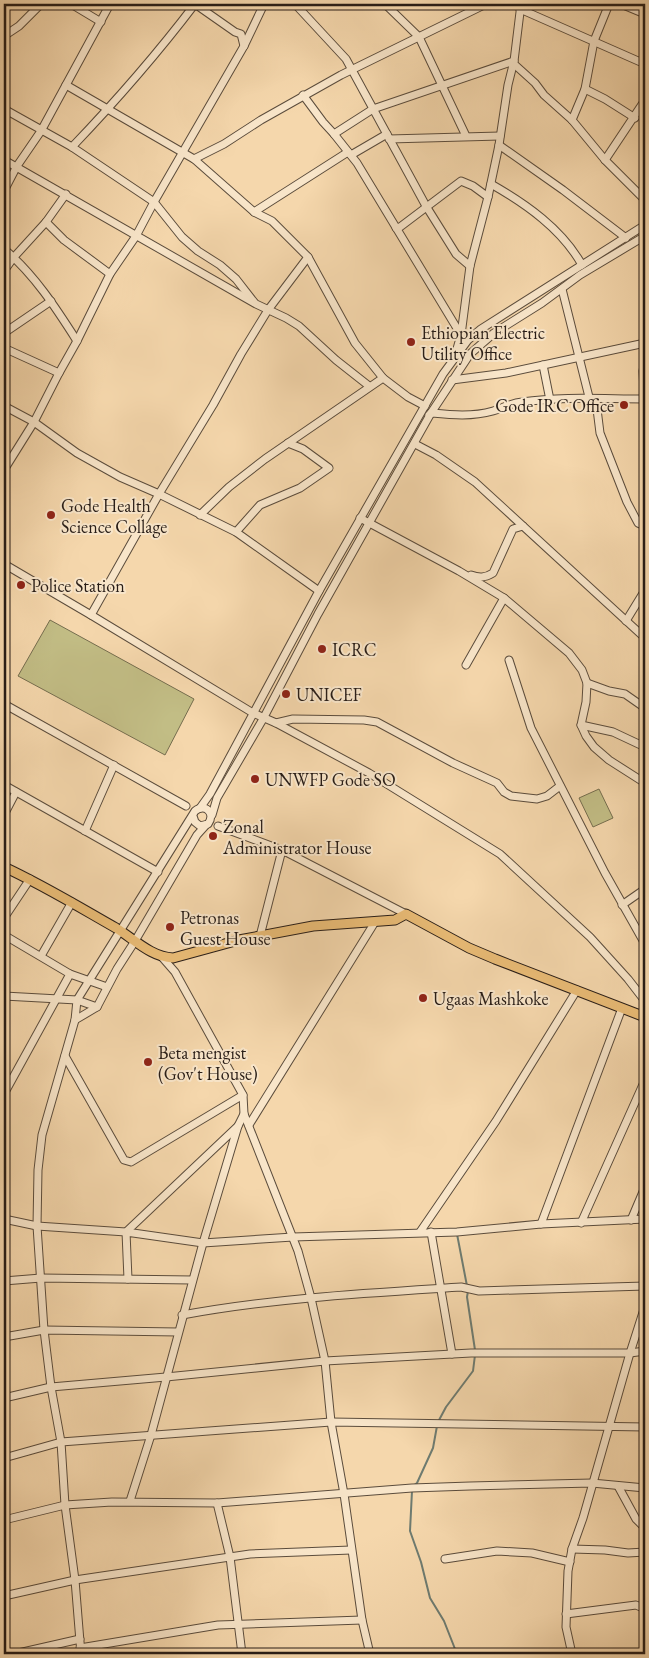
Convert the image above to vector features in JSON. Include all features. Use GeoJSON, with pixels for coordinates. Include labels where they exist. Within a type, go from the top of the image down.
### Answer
{"type":"FeatureCollection","features":[{"type":"Feature","properties":{"kind":"main road"},"geometry":{"type":"LineString","coordinates":[[4,867],[72,902],[161,956],[173,958],[238,940],[313,926],[395,920],[406,914],[470,948],[528,973],[645,1017]]}},
{"type":"Feature","properties":{"kind":"street"},"geometry":{"type":"LineString","coordinates":[[4,36],[19,26],[41,4]]}},
{"type":"Feature","properties":{"kind":"street"},"geometry":{"type":"LineString","coordinates":[[71,4],[100,22]]}},
{"type":"Feature","properties":{"kind":"street"},"geometry":{"type":"LineString","coordinates":[[4,191],[17,166],[41,131],[110,4]]}},
{"type":"Feature","properties":{"kind":"street"},"geometry":{"type":"LineString","coordinates":[[72,147],[165,44],[195,4],[235,32],[241,34],[244,46]]}},
{"type":"Feature","properties":{"kind":"street"},"geometry":{"type":"LineString","coordinates":[[4,470],[34,422],[58,373],[78,341],[110,274],[136,236],[244,46],[264,4]]}},
{"type":"Feature","properties":{"kind":"street"},"geometry":{"type":"LineString","coordinates":[[295,4],[346,59],[350,70],[426,206],[456,254],[470,266]]}},
{"type":"Feature","properties":{"kind":"street"},"geometry":{"type":"LineString","coordinates":[[385,4],[419,37],[466,136]]}},
{"type":"Feature","properties":{"kind":"street"},"geometry":{"type":"LineString","coordinates":[[194,159],[224,144],[303,95],[350,70],[486,4]]}},
{"type":"Feature","properties":{"kind":"street"},"geometry":{"type":"LineString","coordinates":[[572,120],[584,89],[594,41],[609,4]]}},
{"type":"Feature","properties":{"kind":"street"},"geometry":{"type":"LineString","coordinates":[[621,4],[645,14]]}},
{"type":"Feature","properties":{"kind":"street"},"geometry":{"type":"LineString","coordinates":[[454,357],[461,335],[470,266],[499,145],[508,85],[514,62],[521,6],[645,64]]}},
{"type":"Feature","properties":{"kind":"street"},"geometry":{"type":"LineString","coordinates":[[334,134],[373,109],[514,62]]}},
{"type":"Feature","properties":{"kind":"street"},"geometry":{"type":"LineString","coordinates":[[514,62],[536,83],[544,95],[572,120],[605,160],[645,200]]}},
{"type":"Feature","properties":{"kind":"street"},"geometry":{"type":"LineString","coordinates":[[66,85],[194,159],[254,212],[272,221],[308,256],[355,343],[383,378],[408,397],[425,406]]}},
{"type":"Feature","properties":{"kind":"street"},"geometry":{"type":"LineString","coordinates":[[584,89],[605,99],[635,118]]}},
{"type":"Feature","properties":{"kind":"street"},"geometry":{"type":"LineString","coordinates":[[303,95],[350,153],[461,335]]}},
{"type":"Feature","properties":{"kind":"street"},"geometry":{"type":"LineString","coordinates":[[605,160],[635,118],[645,100]]}},
{"type":"Feature","properties":{"kind":"street"},"geometry":{"type":"LineString","coordinates":[[4,109],[72,147],[154,202],[182,238],[236,279],[256,304]]}},
{"type":"Feature","properties":{"kind":"street"},"geometry":{"type":"LineString","coordinates":[[254,212],[350,153],[388,137],[500,136]]}},
{"type":"Feature","properties":{"kind":"street"},"geometry":{"type":"LineString","coordinates":[[499,145],[563,190],[626,238]]}},
{"type":"Feature","properties":{"kind":"street"},"geometry":{"type":"LineString","coordinates":[[4,160],[256,304],[299,326],[336,360],[370,386]]}},
{"type":"Feature","properties":{"kind":"street"},"geometry":{"type":"LineString","coordinates":[[396,228],[400,227],[461,181],[473,186],[488,197]]}},
{"type":"Feature","properties":{"kind":"street"},"geometry":{"type":"LineString","coordinates":[[491,184],[509,194],[551,226],[577,256],[582,265]]}},
{"type":"Feature","properties":{"kind":"street"},"geometry":{"type":"LineString","coordinates":[[4,271],[14,257],[46,222],[66,194]]}},
{"type":"Feature","properties":{"kind":"street"},"geometry":{"type":"LineString","coordinates":[[46,222],[64,240],[110,274]]}},
{"type":"Feature","properties":{"kind":"street"},"geometry":{"type":"LineString","coordinates":[[75,1020],[97,1007],[197,835],[211,817],[217,798],[318,614],[431,413],[470,354],[494,333],[542,303],[580,275],[641,235],[645,226]]}},
{"type":"Feature","properties":{"kind":"street"},"geometry":{"type":"LineString","coordinates":[[362,1620],[218,1625],[81,1651],[75,1580],[65,1504],[61,1442],[51,1387],[44,1330],[36,1226],[42,1135],[75,1020],[77,1000],[195,811],[210,794],[319,591],[454,357],[481,328],[626,238],[641,235]]}},
{"type":"Feature","properties":{"kind":"street"},"geometry":{"type":"LineString","coordinates":[[4,249],[14,257],[51,301],[78,341]]}},
{"type":"Feature","properties":{"kind":"street"},"geometry":{"type":"LineString","coordinates":[[91,615],[241,354],[268,310],[308,256]]}},
{"type":"Feature","properties":{"kind":"street"},"geometry":{"type":"LineString","coordinates":[[562,289],[590,397],[597,409],[600,433],[627,502],[638,523],[645,526]]}},
{"type":"Feature","properties":{"kind":"street"},"geometry":{"type":"LineString","coordinates":[[4,333],[51,301]]}},
{"type":"Feature","properties":{"kind":"street"},"geometry":{"type":"LineString","coordinates":[[452,380],[506,373],[645,343]]}},
{"type":"Feature","properties":{"kind":"street"},"geometry":{"type":"LineString","coordinates":[[4,348],[58,373]]}},
{"type":"Feature","properties":{"kind":"street"},"geometry":{"type":"LineString","coordinates":[[645,360],[643,371],[645,393]]}},
{"type":"Feature","properties":{"kind":"street"},"geometry":{"type":"LineString","coordinates":[[543,365],[550,400]]}},
{"type":"Feature","properties":{"kind":"street"},"geometry":{"type":"LineString","coordinates":[[200,515],[229,487],[383,378]]}},
{"type":"Feature","properties":{"kind":"street"},"geometry":{"type":"LineString","coordinates":[[416,422],[431,413],[462,416],[493,411],[510,404],[590,397],[645,399]]}},
{"type":"Feature","properties":{"kind":"street"},"geometry":{"type":"LineString","coordinates":[[4,406],[34,422],[78,453],[108,471],[236,532],[319,591]]}},
{"type":"Feature","properties":{"kind":"street"},"geometry":{"type":"LineString","coordinates":[[236,532],[260,505],[300,488],[330,468],[303,449],[288,444]]}},
{"type":"Feature","properties":{"kind":"street"},"geometry":{"type":"LineString","coordinates":[[414,444],[436,455],[475,482],[645,638]]}},
{"type":"Feature","properties":{"kind":"street"},"geometry":{"type":"LineString","coordinates":[[384,478],[393,482]]}},
{"type":"Feature","properties":{"kind":"street"},"geometry":{"type":"LineString","coordinates":[[360,518],[459,571],[504,598],[569,653],[582,670],[587,683],[586,702],[581,725],[586,736],[594,747],[609,760],[645,783]]}},
{"type":"Feature","properties":{"kind":"street"},"geometry":{"type":"LineString","coordinates":[[459,571],[479,578],[488,576],[492,573],[513,529],[523,526]]}},
{"type":"Feature","properties":{"kind":"street"},"geometry":{"type":"LineString","coordinates":[[4,564],[252,714],[276,723],[369,773],[500,854],[590,937],[645,1001]]}},
{"type":"Feature","properties":{"kind":"street"},"geometry":{"type":"LineString","coordinates":[[626,621],[644,594]]}},
{"type":"Feature","properties":{"kind":"street"},"geometry":{"type":"LineString","coordinates":[[466,665],[504,598]]}},
{"type":"Feature","properties":{"kind":"street"},"geometry":{"type":"LineString","coordinates":[[310,609],[318,614]]}},
{"type":"Feature","properties":{"kind":"street"},"geometry":{"type":"LineString","coordinates":[[509,660],[531,728],[622,905],[645,944]]}},
{"type":"Feature","properties":{"kind":"street"},"geometry":{"type":"LineString","coordinates":[[273,677],[282,682]]}},
{"type":"Feature","properties":{"kind":"street"},"geometry":{"type":"LineString","coordinates":[[587,683],[609,691],[626,694],[645,708]]}},
{"type":"Feature","properties":{"kind":"street"},"geometry":{"type":"LineString","coordinates":[[4,704],[186,806],[209,810],[211,817],[218,826]]}},
{"type":"Feature","properties":{"kind":"street"},"geometry":{"type":"LineString","coordinates":[[276,723],[293,718],[377,722],[453,763],[497,784],[504,792],[511,796],[537,799],[547,796],[560,786]]}},
{"type":"Feature","properties":{"kind":"street"},"geometry":{"type":"LineString","coordinates":[[581,725],[613,732],[645,748]]}},
{"type":"Feature","properties":{"kind":"street"},"geometry":{"type":"LineString","coordinates":[[85,832],[114,765]]}},
{"type":"Feature","properties":{"kind":"street"},"geometry":{"type":"LineString","coordinates":[[4,784],[158,872]]}},
{"type":"Feature","properties":{"kind":"street"},"geometry":{"type":"LineString","coordinates":[[4,815],[16,792]]}},
{"type":"Feature","properties":{"kind":"street"},"geometry":{"type":"LineString","coordinates":[[186,806],[197,824],[218,826],[282,850],[406,914]]}},
{"type":"Feature","properties":{"kind":"street"},"geometry":{"type":"LineString","coordinates":[[260,936],[282,850]]}},
{"type":"Feature","properties":{"kind":"street"},"geometry":{"type":"LineString","coordinates":[[4,918],[30,879]]}},
{"type":"Feature","properties":{"kind":"street"},"geometry":{"type":"LineString","coordinates":[[622,905],[645,889]]}},
{"type":"Feature","properties":{"kind":"street"},"geometry":{"type":"LineString","coordinates":[[41,956],[72,902]]}},
{"type":"Feature","properties":{"kind":"street"},"geometry":{"type":"LineString","coordinates":[[249,1125],[375,922]]}},
{"type":"Feature","properties":{"kind":"street"},"geometry":{"type":"LineString","coordinates":[[4,935],[70,974],[107,987]]}},
{"type":"Feature","properties":{"kind":"street"},"geometry":{"type":"LineString","coordinates":[[161,956],[178,978],[243,1095],[244,1114],[298,1251],[325,1361],[331,1422],[344,1494],[362,1620],[370,1654]]}},
{"type":"Feature","properties":{"kind":"street"},"geometry":{"type":"LineString","coordinates":[[4,1094],[55,998],[70,974]]}},
{"type":"Feature","properties":{"kind":"street"},"geometry":{"type":"LineString","coordinates":[[420,1232],[496,1121],[577,990]]}},
{"type":"Feature","properties":{"kind":"street"},"geometry":{"type":"LineString","coordinates":[[4,996],[77,1000],[97,1007]]}},
{"type":"Feature","properties":{"kind":"street"},"geometry":{"type":"LineString","coordinates":[[541,1224],[622,1008]]}},
{"type":"Feature","properties":{"kind":"street"},"geometry":{"type":"LineString","coordinates":[[65,1056],[124,1160],[127,1162],[131,1162],[243,1095]]}},
{"type":"Feature","properties":{"kind":"street"},"geometry":{"type":"LineString","coordinates":[[581,1223],[645,1080]]}},
{"type":"Feature","properties":{"kind":"street"},"geometry":{"type":"LineString","coordinates":[[130,1501],[192,1280],[238,1126],[244,1114]]}},
{"type":"Feature","properties":{"kind":"street"},"geometry":{"type":"LineString","coordinates":[[128,1279],[126,1232],[238,1126]]}},
{"type":"Feature","properties":{"kind":"street"},"geometry":{"type":"LineString","coordinates":[[631,1220],[645,1187]]}},
{"type":"Feature","properties":{"kind":"street"},"geometry":{"type":"LineString","coordinates":[[4,1219],[36,1226],[126,1232],[203,1243],[293,1236],[457,1232],[541,1224],[645,1219]]}},
{"type":"Feature","properties":{"kind":"street"},"geometry":{"type":"LineString","coordinates":[[431,1232],[452,1354]]}},
{"type":"Feature","properties":{"kind":"street"},"geometry":{"type":"LineString","coordinates":[[4,1281],[40,1278],[192,1280]]}},
{"type":"Feature","properties":{"kind":"street"},"geometry":{"type":"LineString","coordinates":[[182,1315],[207,1310],[311,1298],[442,1288],[461,1287],[479,1291],[645,1286]]}},
{"type":"Feature","properties":{"kind":"street"},"geometry":{"type":"LineString","coordinates":[[572,1654],[566,1627],[566,1614],[572,1549],[583,1518],[645,1306]]}},
{"type":"Feature","properties":{"kind":"street"},"geometry":{"type":"LineString","coordinates":[[4,1338],[44,1330],[178,1332]]}},
{"type":"Feature","properties":{"kind":"street"},"geometry":{"type":"LineString","coordinates":[[4,1398],[51,1387],[325,1361],[452,1354],[630,1353],[645,1351]]}},
{"type":"Feature","properties":{"kind":"street"},"geometry":{"type":"LineString","coordinates":[[4,1458],[61,1442],[331,1422],[645,1427]]}},
{"type":"Feature","properties":{"kind":"street"},"geometry":{"type":"LineString","coordinates":[[4,1520],[65,1504],[130,1501],[217,1502],[437,1487],[592,1484],[645,1488]]}},
{"type":"Feature","properties":{"kind":"street"},"geometry":{"type":"LineString","coordinates":[[618,1486],[636,1518],[645,1528]]}},
{"type":"Feature","properties":{"kind":"street"},"geometry":{"type":"LineString","coordinates":[[217,1502],[230,1557],[242,1654]]}},
{"type":"Feature","properties":{"kind":"street"},"geometry":{"type":"LineString","coordinates":[[572,1549],[605,1550],[628,1554],[645,1552]]}},
{"type":"Feature","properties":{"kind":"street"},"geometry":{"type":"LineString","coordinates":[[4,1596],[75,1580],[250,1554],[351,1550]]}},
{"type":"Feature","properties":{"kind":"street"},"geometry":{"type":"LineString","coordinates":[[445,1559],[497,1551],[532,1552],[570,1562]]}},
{"type":"Feature","properties":{"kind":"street"},"geometry":{"type":"LineString","coordinates":[[566,1614],[636,1605],[645,1609]]}},
{"type":"Feature","properties":{"kind":"street"},"geometry":{"type":"LineString","coordinates":[[14,1654],[80,1639]]}},
{"type":"Feature","properties":{"kind":"shaded area"},"geometry":{"type":"Polygon","coordinates":[[[50,620],[194,699],[165,755],[18,676],[50,620]]]}},
{"type":"Feature","properties":{"kind":"shaded area"},"geometry":{"type":"Polygon","coordinates":[[[599,789],[613,818],[593,827],[579,798],[599,789]]]}},
{"type":"Feature","properties":{"kind":"waterway"},"geometry":{"type":"LineString","coordinates":[[457,1234],[467,1286]]}},
{"type":"Feature","properties":{"kind":"waterway"},"geometry":{"type":"LineString","coordinates":[[468,1291],[467,1297],[475,1350]]}},
{"type":"Feature","properties":{"kind":"waterway"},"geometry":{"type":"LineString","coordinates":[[438,1422],[446,1407],[473,1371],[475,1355]]}},
{"type":"Feature","properties":{"kind":"waterway"},"geometry":{"type":"LineString","coordinates":[[413,1486],[417,1483],[433,1448],[437,1426]]}},
{"type":"Feature","properties":{"kind":"waterway"},"geometry":{"type":"LineString","coordinates":[[412,1491],[410,1531],[421,1562],[430,1598],[444,1621],[457,1654]]}},
{"type":"Feature","properties":{"kind":"place","name":"Ethiopian Electric Utility Office"},"geometry":{"type":"Point","coordinates":[411,342]}},
{"type":"Feature","properties":{"kind":"place","name":"Gode IRC Office"},"geometry":{"type":"Point","coordinates":[624,405]}},
{"type":"Feature","properties":{"kind":"place","name":"Gode Health Science Collage"},"geometry":{"type":"Point","coordinates":[51,515]}},
{"type":"Feature","properties":{"kind":"place","name":"Police Station"},"geometry":{"type":"Point","coordinates":[21,585]}},
{"type":"Feature","properties":{"kind":"place","name":"ICRC"},"geometry":{"type":"Point","coordinates":[322,649]}},
{"type":"Feature","properties":{"kind":"place","name":"UNICEF"},"geometry":{"type":"Point","coordinates":[286,694]}},
{"type":"Feature","properties":{"kind":"place","name":"UNWFP Gode SO"},"geometry":{"type":"Point","coordinates":[255,779]}},
{"type":"Feature","properties":{"kind":"place","name":"Zonal Administrator House"},"geometry":{"type":"Point","coordinates":[213,836]}},
{"type":"Feature","properties":{"kind":"place","name":"Petronas Guest House"},"geometry":{"type":"Point","coordinates":[170,927]}},
{"type":"Feature","properties":{"kind":"place","name":"Ugaas Mashkoke"},"geometry":{"type":"Point","coordinates":[423,998]}},
{"type":"Feature","properties":{"kind":"place","name":"Beta mengist (Gov't House)"},"geometry":{"type":"Point","coordinates":[148,1062]}}]}
